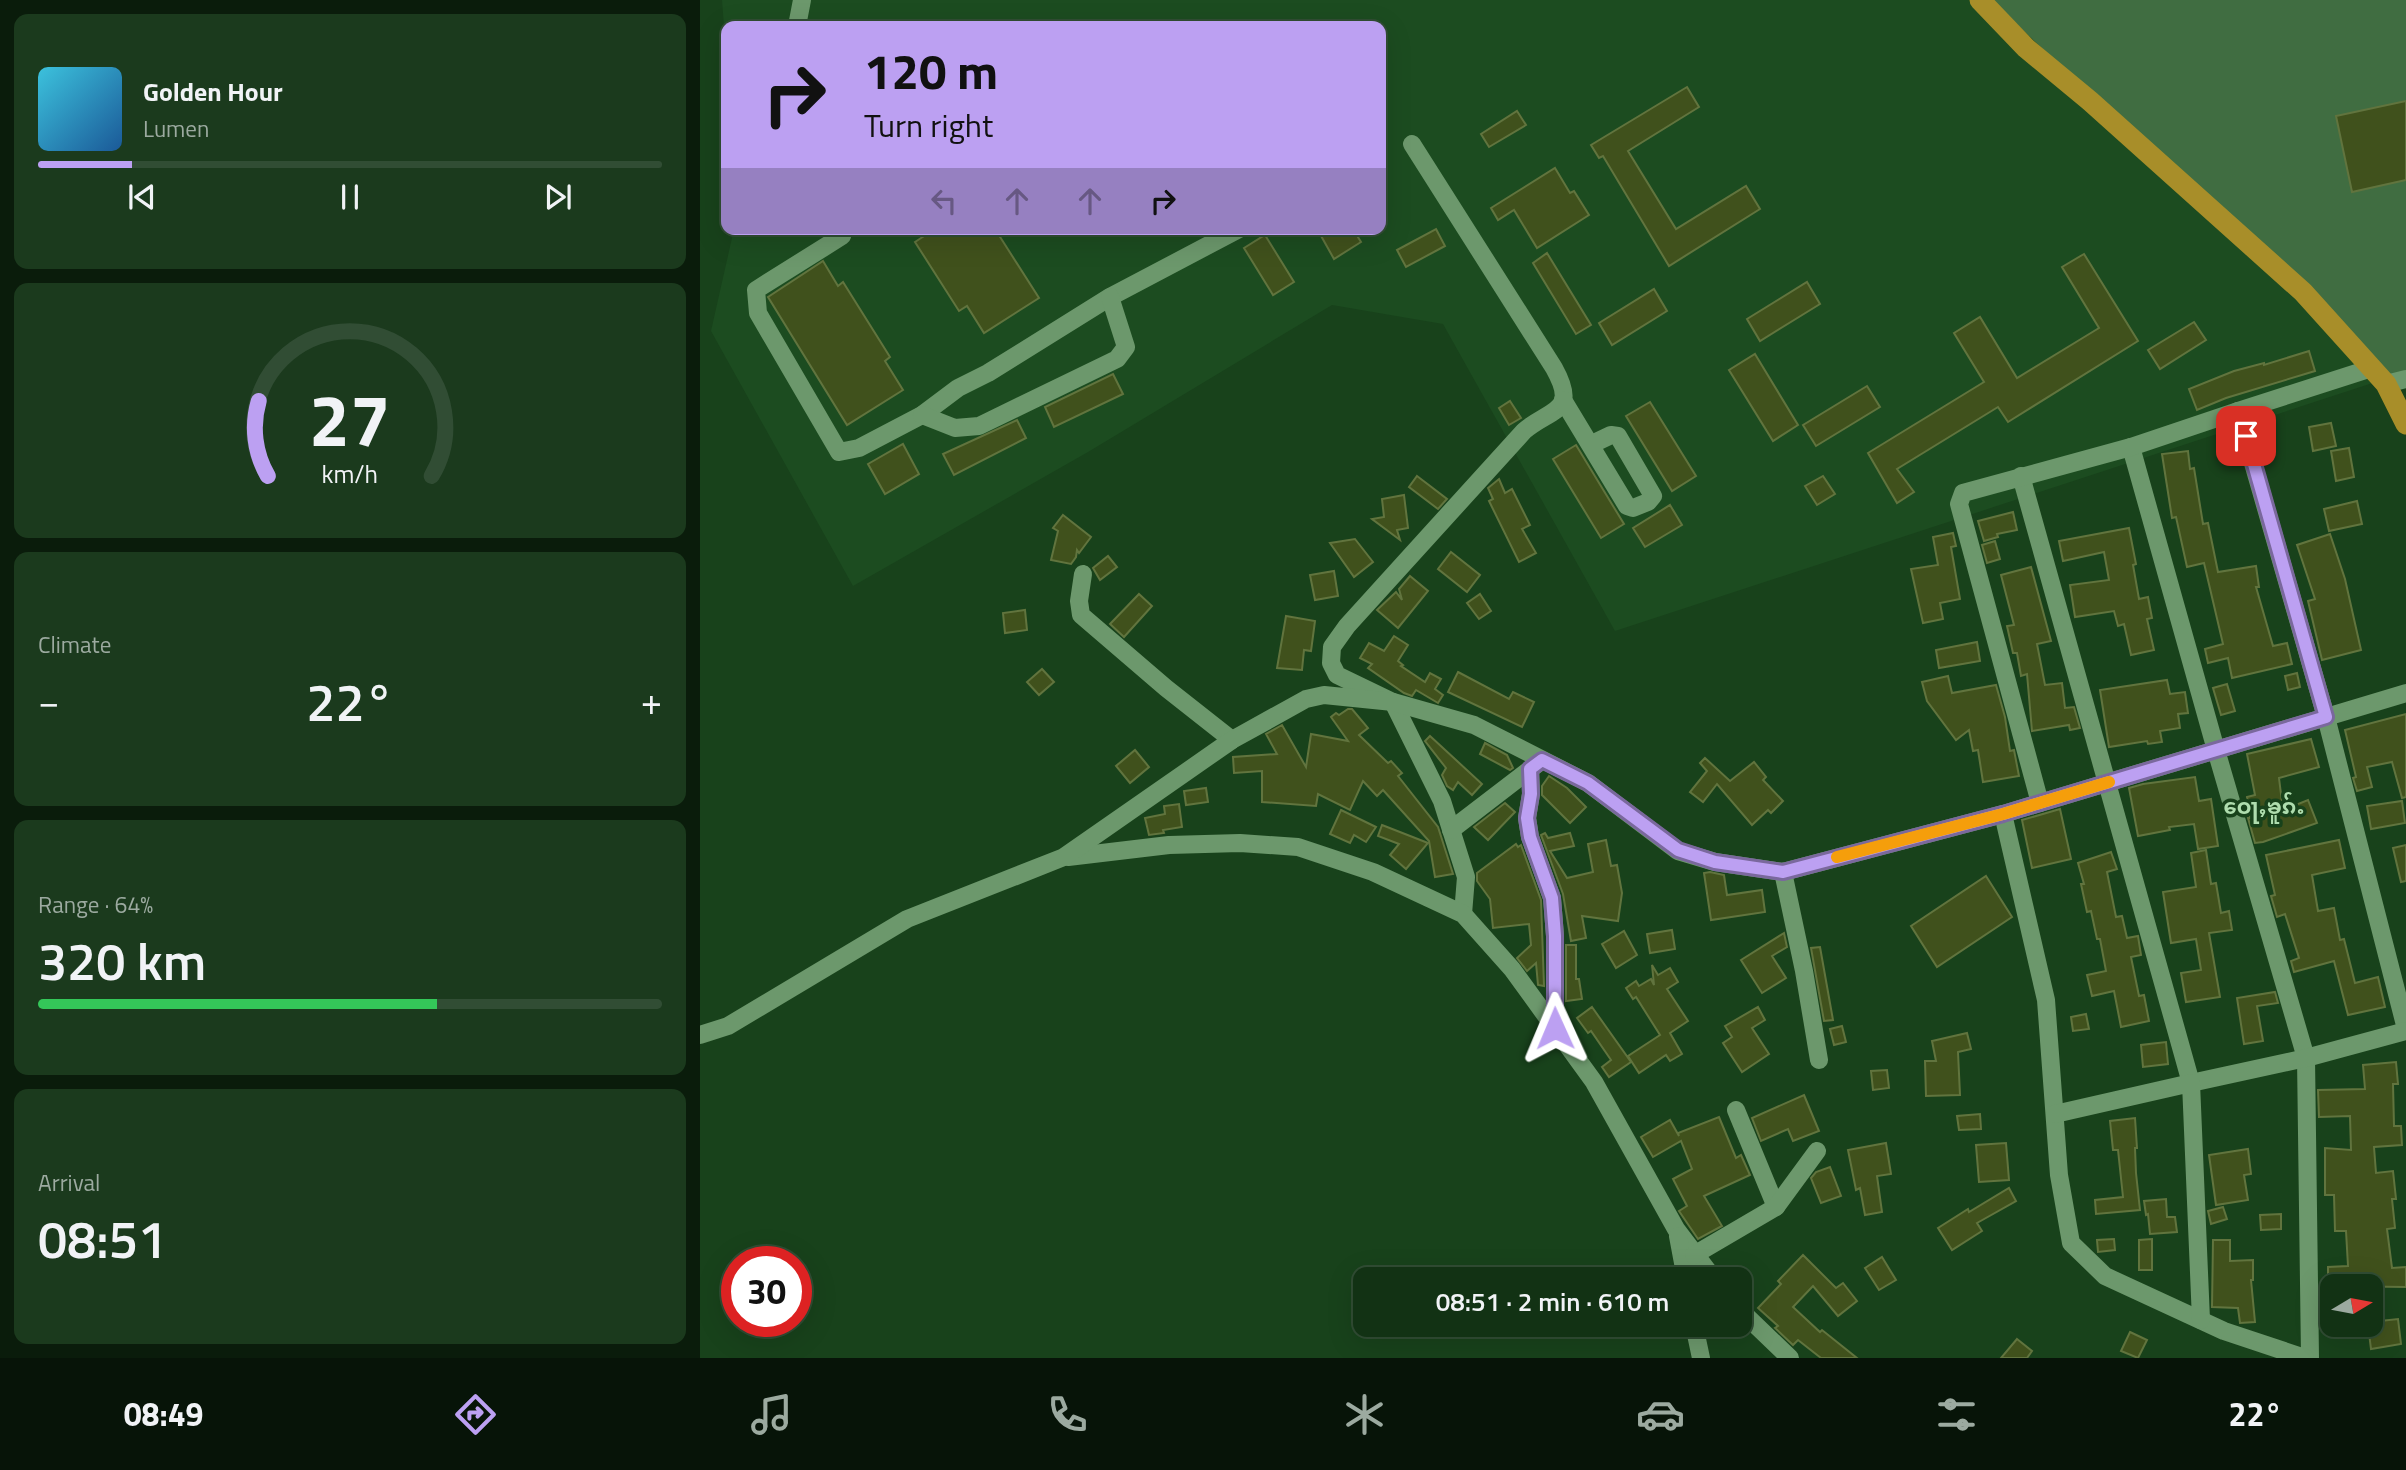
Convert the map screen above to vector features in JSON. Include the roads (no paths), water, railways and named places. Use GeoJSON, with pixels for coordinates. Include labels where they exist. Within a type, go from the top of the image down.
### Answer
{"type":"FeatureCollection","features":[{"type":"Feature","properties":{"kind":"highway"},"geometry":{"type":"LineString","coordinates":[[1980,0],[2026,48],[2091,101],[2303,292],[2388,377],[2406,424]]}},
{"type":"Feature","properties":{"kind":"street"},"geometry":{"type":"LineString","coordinates":[[798,21],[802,0]]}},
{"type":"Feature","properties":{"kind":"street"},"geometry":{"type":"LineString","coordinates":[[1412,144],[1554,368],[1564,385],[1563,400],[1557,411],[1538,420],[1524,431],[1347,626],[1332,647],[1331,663],[1337,675],[1393,702],[1474,725],[1536,765],[1588,783],[1678,850],[1715,862],[1783,872],[2003,814],[2406,693]]}},
{"type":"Feature","properties":{"kind":"street"},"geometry":{"type":"LineString","coordinates":[[842,235],[756,290],[758,313],[839,452],[859,448],[922,415],[958,388],[988,373],[1110,297],[1228,235]]}},
{"type":"Feature","properties":{"kind":"street"},"geometry":{"type":"LineString","coordinates":[[922,415],[955,428],[979,426],[1118,359],[1126,347],[1110,297]]}},
{"type":"Feature","properties":{"kind":"street"},"geometry":{"type":"LineString","coordinates":[[2040,803],[1959,503],[1963,493],[2131,447],[2238,411],[2388,377]]}},
{"type":"Feature","properties":{"kind":"street"},"geometry":{"type":"LineString","coordinates":[[1563,400],[1590,445]]}},
{"type":"Feature","properties":{"kind":"street"},"geometry":{"type":"LineString","coordinates":[[2055,1114],[2306,1058],[2406,1030],[2326,717],[2238,411]]}},
{"type":"Feature","properties":{"kind":"street"},"geometry":{"type":"LineString","coordinates":[[2003,814],[2046,1000],[2059,1175],[2071,1243],[2105,1276],[2224,1331],[2307,1358],[2306,1058],[2131,447]]}},
{"type":"Feature","properties":{"kind":"street"},"geometry":{"type":"LineString","coordinates":[[2021,476],[2191,1083],[2201,1320]]}},
{"type":"Feature","properties":{"kind":"street"},"geometry":{"type":"LineString","coordinates":[[1083,574],[1079,601],[1081,615],[1232,740]]}},
{"type":"Feature","properties":{"kind":"street"},"geometry":{"type":"LineString","coordinates":[[700,1035],[728,1026],[907,919],[1064,857],[1232,740],[1306,699],[1324,695],[1393,702]]}},
{"type":"Feature","properties":{"kind":"street"},"geometry":{"type":"LineString","coordinates":[[1393,702],[1442,801],[1466,877],[1463,914]]}},
{"type":"Feature","properties":{"kind":"street"},"geometry":{"type":"LineString","coordinates":[[1451,830],[1536,765]]}},
{"type":"Feature","properties":{"kind":"street"},"geometry":{"type":"LineString","coordinates":[[1536,765],[1527,818],[1530,837],[1552,898],[1555,936],[1555,1028]]}},
{"type":"Feature","properties":{"kind":"street"},"geometry":{"type":"LineString","coordinates":[[1064,857],[1170,845],[1240,843],[1298,847],[1373,872],[1463,914],[1512,969],[1594,1082],[1676,1229],[1704,1267]]}},
{"type":"Feature","properties":{"kind":"street"},"geometry":{"type":"LineString","coordinates":[[1783,872],[1819,1060]]}},
{"type":"Feature","properties":{"kind":"street"},"geometry":{"type":"LineString","coordinates":[[1736,1110],[1776,1208]]}},
{"type":"Feature","properties":{"kind":"street"},"geometry":{"type":"LineString","coordinates":[[1694,1255],[1776,1208],[1817,1151]]}},
{"type":"Feature","properties":{"kind":"street"},"geometry":{"type":"LineString","coordinates":[[1676,1229],[1684,1267]]}},
{"type":"Feature","properties":{"kind":"street"},"geometry":{"type":"LineString","coordinates":[[1752,1322],[1790,1358]]}},
{"type":"Feature","properties":{"kind":"street"},"geometry":{"type":"LineString","coordinates":[[1697,1337],[1701,1358]]}},
{"type":"Feature","properties":{"kind":"district","name":"ဝေႃႇၶူၵ်ႉ"},"geometry":{"type":"Point","coordinates":[2264,807]}}]}
